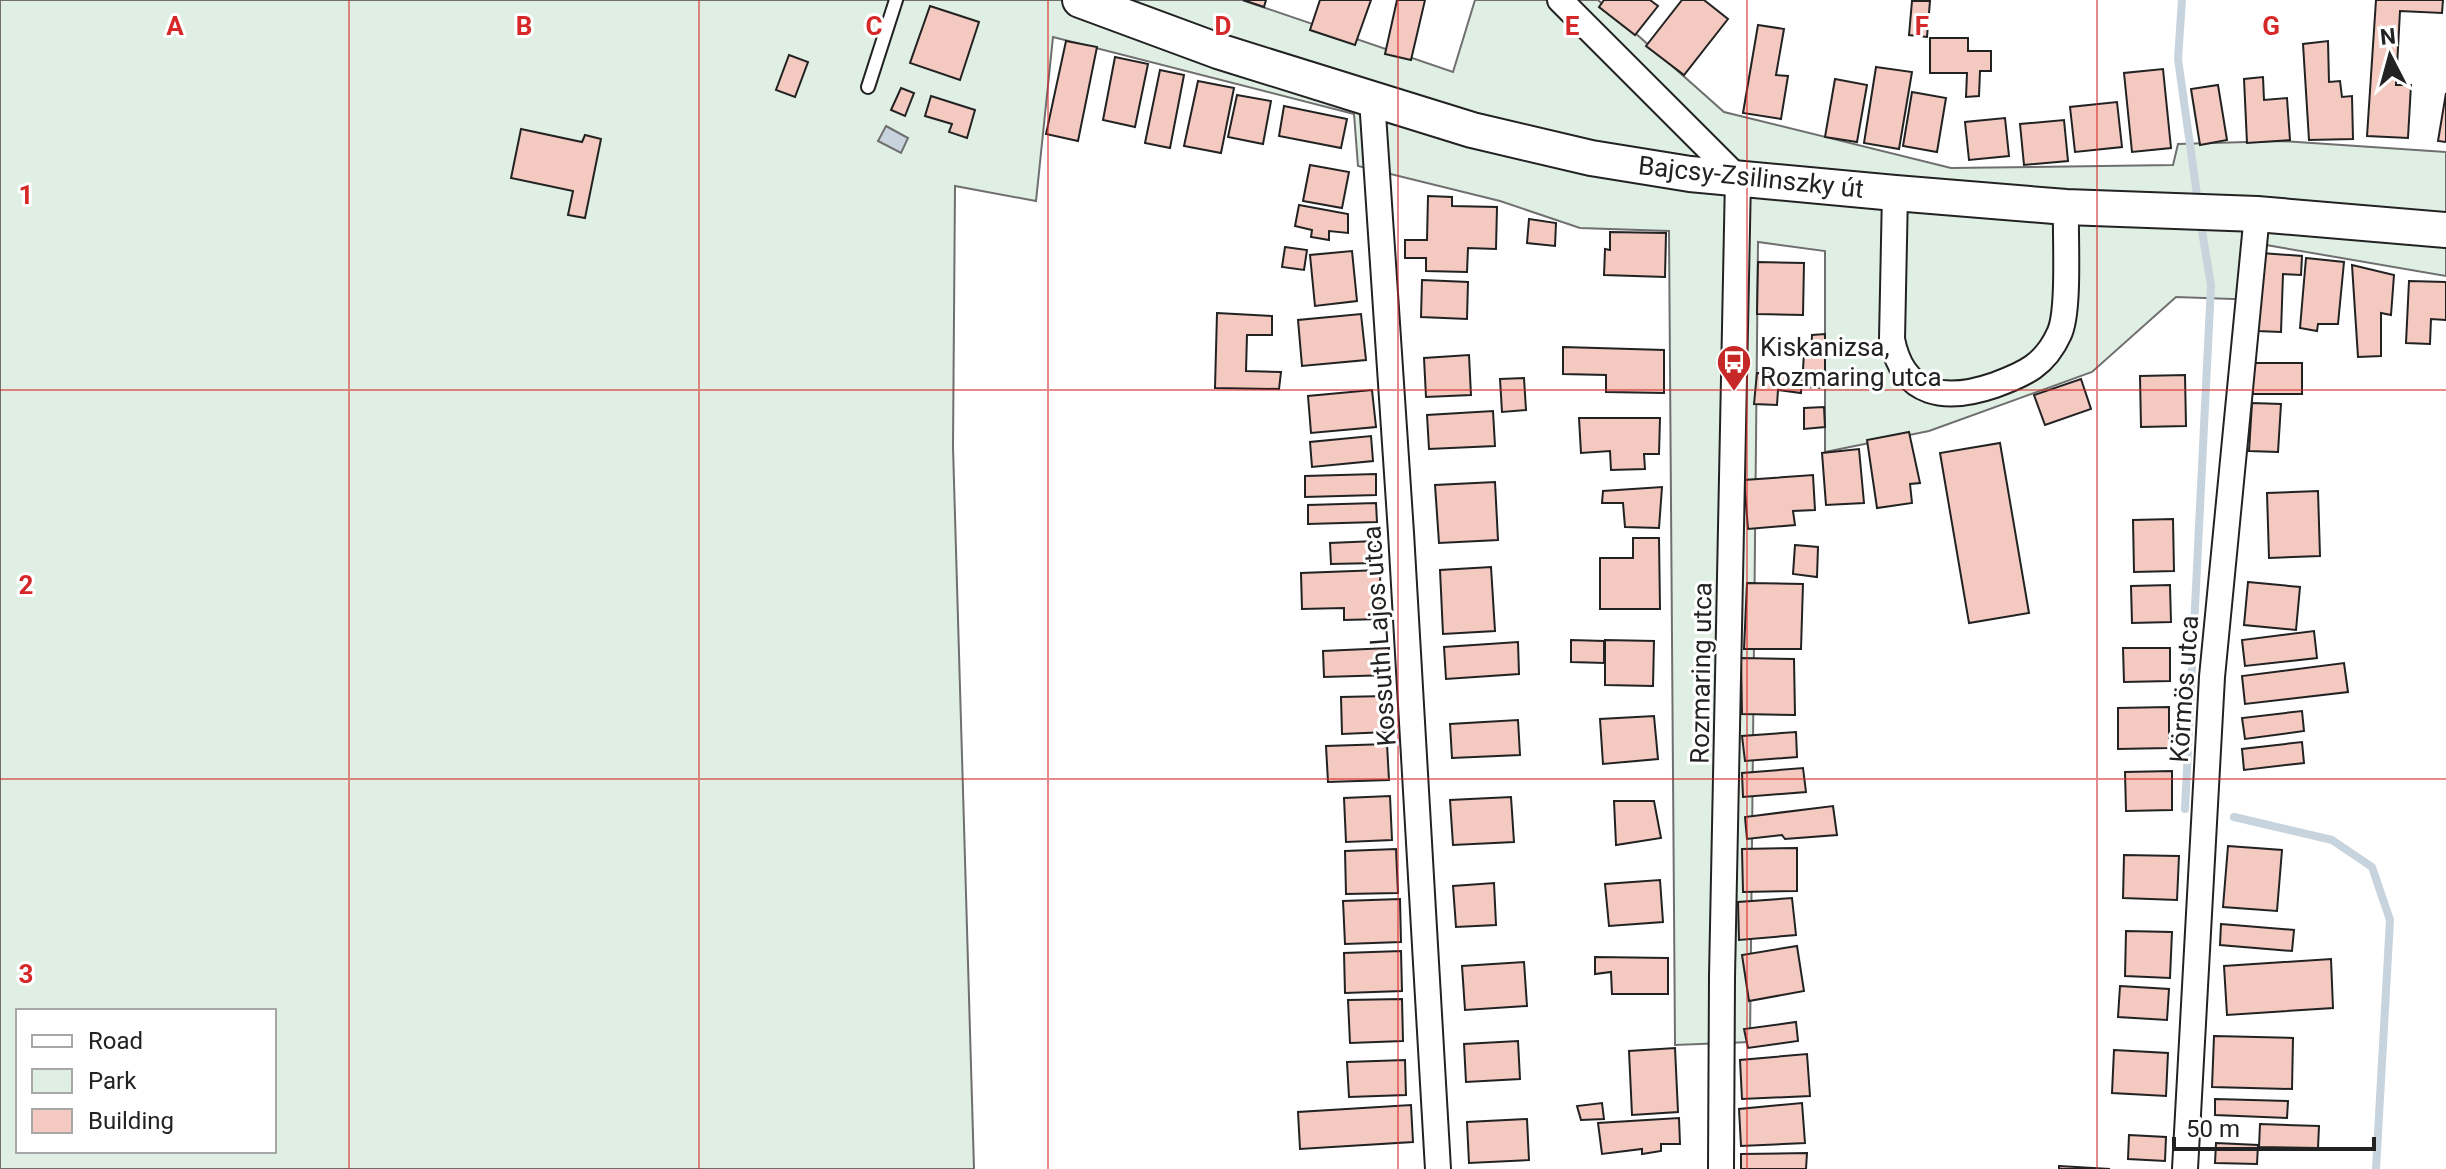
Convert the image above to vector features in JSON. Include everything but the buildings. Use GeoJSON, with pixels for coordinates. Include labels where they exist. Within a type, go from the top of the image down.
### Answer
{"type":"FeatureCollection","features":[{"type":"Feature","properties":{"kind":"main road","name":"Bajcsy-Zsilinszky út"},"geometry":{"type":"LineString","coordinates":[[1080,0],[1218,51],[1535,147],[1655,168],[2066,207],[2257,214],[2446,230]]}},
{"type":"Feature","properties":{"kind":"street"},"geometry":{"type":"LineString","coordinates":[[1560,0],[1738,178]]}},
{"type":"Feature","properties":{"kind":"street","name":"Kossuth Lajos utca"},"geometry":{"type":"LineString","coordinates":[[1372,99],[1438,1169]]}},
{"type":"Feature","properties":{"kind":"street","name":"Rozmaring utca"},"geometry":{"type":"LineString","coordinates":[[1721,1169],[1738,178]]}},
{"type":"Feature","properties":{"kind":"street"},"geometry":{"type":"LineString","coordinates":[[1895,193],[1892,339],[1896,357],[1903,371],[1915,382],[1943,395],[1976,391],[2024,375],[2037,367],[2048,354],[2061,331],[2064,312],[2066,207]]}},
{"type":"Feature","properties":{"kind":"street","name":"Körmös utca"},"geometry":{"type":"LineString","coordinates":[[2185,1169],[2212,677],[2257,214]]}},
{"type":"Feature","properties":{"kind":"lane"},"geometry":{"type":"LineString","coordinates":[[868,87],[896,0]]}},
{"type":"Feature","properties":{"kind":"green space"},"geometry":{"type":"Polygon","coordinates":[[[0,0],[1242,0],[1453,72],[1475,0],[1598,0],[1724,112],[1951,168],[2173,165],[2178,144],[2281,141],[2446,152],[2446,276],[2266,245],[2261,300],[2176,297],[2092,372],[1929,431],[1825,452],[1825,251],[1758,242],[1750,1042],[1675,1045],[1669,231],[1580,228],[1500,201],[1358,166],[1354,114],[1053,37],[1036,201],[955,186],[953,447],[974,1169],[0,1169],[0,0]]]}},
{"type":"Feature","properties":{"kind":"shaded area"},"geometry":{"type":"Polygon","coordinates":[[[886,126],[908,138],[901,153],[878,141],[886,126]]]}},
{"type":"Feature","properties":{"kind":"waterway"},"geometry":{"type":"LineString","coordinates":[[2182,0],[2178,59],[2198,202]]}},
{"type":"Feature","properties":{"kind":"waterway"},"geometry":{"type":"LineString","coordinates":[[2185,809],[2211,285],[2200,219]]}},
{"type":"Feature","properties":{"kind":"waterway"},"geometry":{"type":"LineString","coordinates":[[2234,817],[2332,840],[2372,867],[2390,920],[2376,1169]]}},
{"type":"Feature","properties":{"kind":"place","name":"Kiskanizsa, Rozmaring utca"},"geometry":{"type":"Point","coordinates":[1734,393]}}]}
